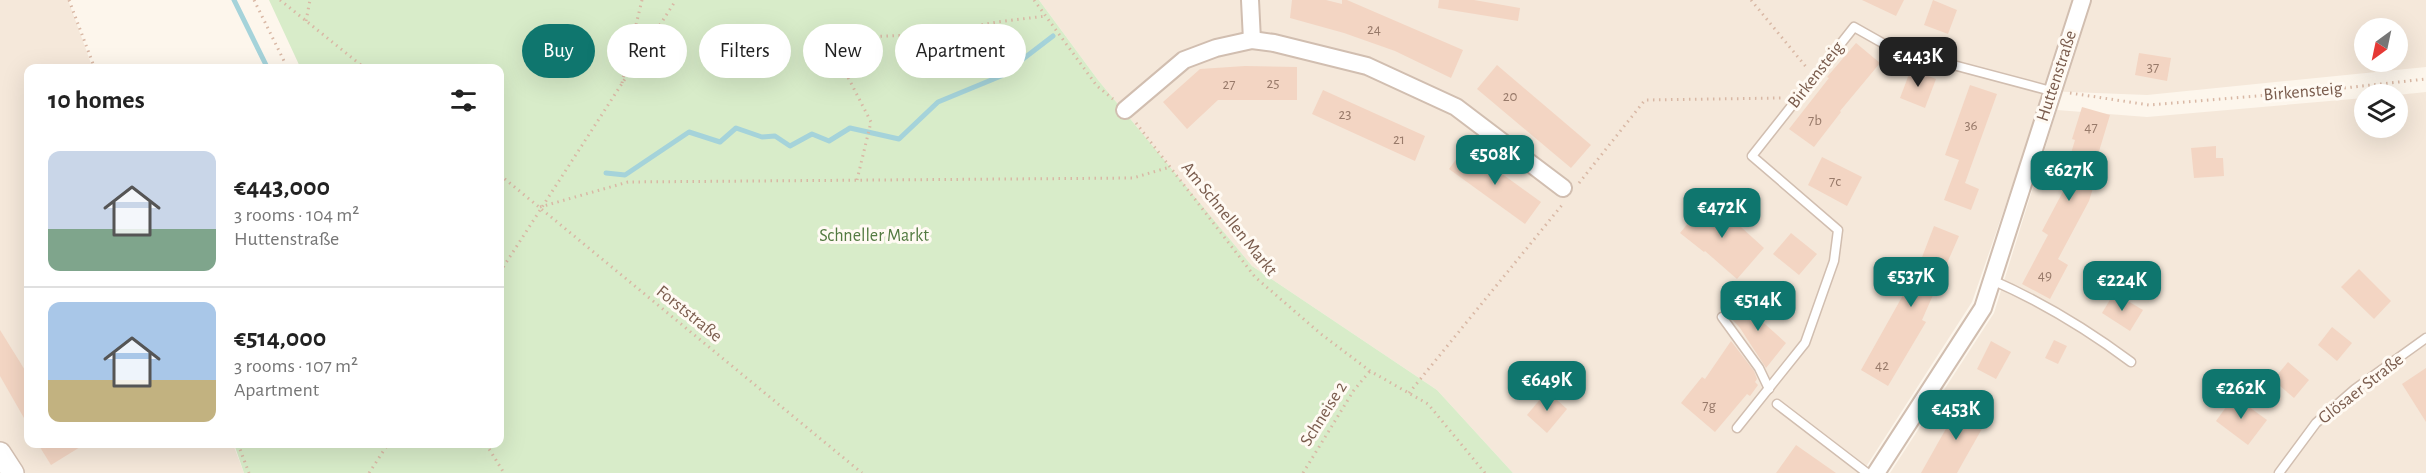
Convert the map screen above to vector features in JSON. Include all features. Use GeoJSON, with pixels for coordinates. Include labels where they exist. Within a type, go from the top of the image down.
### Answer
{"type":"FeatureCollection","features":[{"type":"Feature","properties":{"kind":"street"},"geometry":{"type":"LineString","coordinates":[[1250,0],[1252,40]]}},
{"type":"Feature","properties":{"kind":"street","name":"Huttenstraße"},"geometry":{"type":"LineString","coordinates":[[1876,473],[1983,308],[2082,0]]}},
{"type":"Feature","properties":{"kind":"street"},"geometry":{"type":"LineString","coordinates":[[1125,110],[1184,60],[1216,48],[1252,40],[1367,66],[1456,107],[1568,192]]}},
{"type":"Feature","properties":{"kind":"street"},"geometry":{"type":"LineString","coordinates":[[0,453],[13,473]]}},
{"type":"Feature","properties":{"kind":"lane","name":"Birkensteig"},"geometry":{"type":"LineString","coordinates":[[1737,428],[1805,343],[1834,261],[1838,230],[1752,156],[1854,27],[1893,49],[2051,91]]}},
{"type":"Feature","properties":{"kind":"lane"},"geometry":{"type":"LineString","coordinates":[[1992,280],[2019,292],[2096,336],[2131,362]]}},
{"type":"Feature","properties":{"kind":"lane"},"geometry":{"type":"LineString","coordinates":[[1722,317],[1759,368],[1769,389]]}},
{"type":"Feature","properties":{"kind":"lane","name":"Glösaer Straße"},"geometry":{"type":"LineString","coordinates":[[2279,473],[2316,423],[2355,389],[2426,338]]}},
{"type":"Feature","properties":{"kind":"lane"},"geometry":{"type":"LineString","coordinates":[[1777,404],[1867,473]]}},
{"type":"Feature","properties":{"kind":"path"},"geometry":{"type":"LineString","coordinates":[[69,0],[93,64]]}},
{"type":"Feature","properties":{"kind":"path"},"geometry":{"type":"LineString","coordinates":[[254,0],[286,64]]}},
{"type":"Feature","properties":{"kind":"path"},"geometry":{"type":"LineString","coordinates":[[280,0],[360,64]]}},
{"type":"Feature","properties":{"kind":"path"},"geometry":{"type":"LineString","coordinates":[[306,21],[310,0]]}},
{"type":"Feature","properties":{"kind":"path"},"geometry":{"type":"LineString","coordinates":[[621,85],[642,0]]}},
{"type":"Feature","properties":{"kind":"path"},"geometry":{"type":"LineString","coordinates":[[504,266],[676,0]]}},
{"type":"Feature","properties":{"kind":"path","name":"Am Schnellen Markt"},"geometry":{"type":"LineString","coordinates":[[1034,0],[1096,86],[1125,110],[1255,277],[1321,334],[1370,371],[1428,404],[1485,473]]}},
{"type":"Feature","properties":{"kind":"path"},"geometry":{"type":"LineString","coordinates":[[1751,0],[1815,76]]}},
{"type":"Feature","properties":{"kind":"path"},"geometry":{"type":"LineString","coordinates":[[857,180],[871,123],[835,52],[843,38],[932,34],[1046,16]]}},
{"type":"Feature","properties":{"kind":"path","name":"Birkensteig"},"geometry":{"type":"LineString","coordinates":[[2051,91],[2149,105],[2317,92],[2426,79]]}},
{"type":"Feature","properties":{"kind":"path"},"geometry":{"type":"LineString","coordinates":[[1409,393],[1568,192],[1645,100],[1785,98]]}},
{"type":"Feature","properties":{"kind":"path"},"geometry":{"type":"LineString","coordinates":[[540,207],[628,182],[1133,178],[1170,167]]}},
{"type":"Feature","properties":{"kind":"path","name":"Forststraße"},"geometry":{"type":"LineString","coordinates":[[504,178],[862,473]]}},
{"type":"Feature","properties":{"kind":"path","name":"Schneise 2"},"geometry":{"type":"LineString","coordinates":[[1303,473],[1354,390],[1370,371]]}},
{"type":"Feature","properties":{"kind":"path"},"geometry":{"type":"LineString","coordinates":[[240,448],[249,473]]}},
{"type":"Feature","properties":{"kind":"path"},"geometry":{"type":"LineString","coordinates":[[369,473],[385,448]]}},
{"type":"Feature","properties":{"kind":"path"},"geometry":{"type":"LineString","coordinates":[[488,448],[504,473]]}},
{"type":"Feature","properties":{"kind":"shaded area"},"geometry":{"type":"Polygon","coordinates":[[[0,0],[68,0],[91,64],[24,64],[24,448],[235,448],[244,473],[0,473],[0,0]]]}},
{"type":"Feature","properties":{"kind":"shaded area"},"geometry":{"type":"Polygon","coordinates":[[[1039,0],[2426,0],[2426,67],[2408,69],[2408,18],[2354,18],[2354,72],[2376,72],[2147,95],[2045,91],[1972,302],[1862,473],[1513,473],[1437,390],[1252,266],[1098,80],[1039,0]]]}},
{"type":"Feature","properties":{"kind":"shaded area"},"geometry":{"type":"Polygon","coordinates":[[[2426,92],[2426,473],[1890,473],[1994,313],[2057,110],[2147,117],[2354,99],[2354,138],[2408,138],[2408,94],[2426,92]]]}},
{"type":"Feature","properties":{"kind":"green space","name":"Schneller Markt"},"geometry":{"type":"Polygon","coordinates":[[[269,0],[1039,0],[1098,80],[1252,266],[1437,390],[1513,473],[244,473],[235,448],[504,448],[504,64],[299,64],[269,0]]]}},
{"type":"Feature","properties":{"kind":"building"},"geometry":{"type":"Polygon","coordinates":[[[1292,0],[1326,0],[1342,4],[1342,0],[1347,0],[1463,50],[1451,78],[1395,51],[1344,33],[1290,18],[1292,0]]]}},
{"type":"Feature","properties":{"kind":"building"},"geometry":{"type":"Polygon","coordinates":[[[1439,0],[1474,0],[1520,8],[1518,21],[1438,8],[1439,0]]]}},
{"type":"Feature","properties":{"kind":"building"},"geometry":{"type":"Polygon","coordinates":[[[1862,0],[1904,0],[1896,16],[1862,0]]]}},
{"type":"Feature","properties":{"kind":"building"},"geometry":{"type":"Polygon","coordinates":[[[1933,0],[1957,10],[1948,34],[1924,25],[1933,0]]]}},
{"type":"Feature","properties":{"kind":"building"},"geometry":{"type":"Polygon","coordinates":[[[1856,43],[1880,63],[1814,147],[1789,129],[1829,78],[1827,77],[1856,43]]]}},
{"type":"Feature","properties":{"kind":"building"},"geometry":{"type":"Polygon","coordinates":[[[2139,53],[2171,58],[2167,81],[2135,75],[2139,53]]]}},
{"type":"Feature","properties":{"kind":"building"},"geometry":{"type":"Polygon","coordinates":[[[1497,65],[1591,145],[1571,168],[1477,89],[1497,65]]]}},
{"type":"Feature","properties":{"kind":"building"},"geometry":{"type":"Polygon","coordinates":[[[1245,66],[1297,67],[1297,100],[1218,100],[1187,129],[1163,102],[1200,69],[1245,66]]]}},
{"type":"Feature","properties":{"kind":"building"},"geometry":{"type":"Polygon","coordinates":[[[1911,69],[1936,79],[1925,108],[1900,98],[1911,69]]]}},
{"type":"Feature","properties":{"kind":"building"},"geometry":{"type":"Polygon","coordinates":[[[1970,85],[1997,94],[1965,183],[1979,189],[1971,210],[1944,200],[1959,160],[1945,155],[1970,85]]]}},
{"type":"Feature","properties":{"kind":"building"},"geometry":{"type":"Polygon","coordinates":[[[1323,90],[1425,136],[1415,161],[1312,114],[1323,90]]]}},
{"type":"Feature","properties":{"kind":"building"},"geometry":{"type":"Polygon","coordinates":[[[2082,107],[2110,115],[2097,158],[2102,159],[2089,201],[2058,259],[2068,265],[2050,299],[2022,284],[2048,235],[2042,231],[2067,184],[2062,183],[2082,107]]]}},
{"type":"Feature","properties":{"kind":"building"},"geometry":{"type":"Polygon","coordinates":[[[2216,146],[2216,158],[2223,158],[2224,176],[2194,178],[2191,148],[2216,146]]]}},
{"type":"Feature","properties":{"kind":"building"},"geometry":{"type":"Polygon","coordinates":[[[1465,147],[1541,202],[1525,224],[1449,169],[1465,147]]]}},
{"type":"Feature","properties":{"kind":"building"},"geometry":{"type":"Polygon","coordinates":[[[1822,157],[1862,177],[1847,206],[1808,185],[1822,157]]]}},
{"type":"Feature","properties":{"kind":"building"},"geometry":{"type":"Polygon","coordinates":[[[1709,198],[1764,248],[1737,279],[1680,233],[1709,198]]]}},
{"type":"Feature","properties":{"kind":"building"},"geometry":{"type":"Polygon","coordinates":[[[1934,226],[1959,236],[1922,320],[1926,322],[1888,386],[1861,370],[1907,288],[1900,285],[1911,261],[1919,265],[1934,226]]]}},
{"type":"Feature","properties":{"kind":"building"},"geometry":{"type":"Polygon","coordinates":[[[1791,233],[1817,254],[1799,275],[1773,254],[1791,233]]]}},
{"type":"Feature","properties":{"kind":"building"},"geometry":{"type":"Polygon","coordinates":[[[2359,269],[2391,301],[2374,319],[2341,287],[2359,269]]]}},
{"type":"Feature","properties":{"kind":"building"},"geometry":{"type":"Polygon","coordinates":[[[2114,293],[2143,310],[2130,331],[2102,313],[2114,293]]]}},
{"type":"Feature","properties":{"kind":"building"},"geometry":{"type":"Polygon","coordinates":[[[1746,297],[1762,309],[1756,316],[1786,343],[1766,368],[1731,318],[1746,297]]]}},
{"type":"Feature","properties":{"kind":"building"},"geometry":{"type":"Polygon","coordinates":[[[2332,327],[2352,343],[2337,361],[2318,345],[2332,327]]]}},
{"type":"Feature","properties":{"kind":"building"},"geometry":{"type":"Polygon","coordinates":[[[0,330],[24,369],[24,418],[0,376],[0,330]]]}},
{"type":"Feature","properties":{"kind":"building"},"geometry":{"type":"Polygon","coordinates":[[[2054,340],[2067,346],[2058,364],[2045,358],[2054,340]]]}},
{"type":"Feature","properties":{"kind":"building"},"geometry":{"type":"Polygon","coordinates":[[[1731,341],[1754,371],[1757,379],[1755,382],[1758,385],[1750,396],[1747,394],[1715,432],[1681,403],[1702,377],[1705,379],[1731,341]]]}},
{"type":"Feature","properties":{"kind":"building"},"geometry":{"type":"Polygon","coordinates":[[[1991,341],[2011,352],[1996,379],[1977,369],[1991,341]]]}},
{"type":"Feature","properties":{"kind":"building"},"geometry":{"type":"Polygon","coordinates":[[[2288,362],[2309,380],[2294,398],[2273,380],[2288,362]]]}},
{"type":"Feature","properties":{"kind":"building"},"geometry":{"type":"Polygon","coordinates":[[[2426,368],[2426,422],[2402,384],[2426,368]]]}},
{"type":"Feature","properties":{"kind":"building"},"geometry":{"type":"Polygon","coordinates":[[[1547,391],[1567,409],[1547,433],[1527,415],[1547,391]]]}},
{"type":"Feature","properties":{"kind":"building"},"geometry":{"type":"Polygon","coordinates":[[[2234,396],[2267,420],[2248,445],[2216,421],[2234,396]]]}},
{"type":"Feature","properties":{"kind":"building"},"geometry":{"type":"Polygon","coordinates":[[[1961,402],[1988,418],[1957,473],[1921,473],[1961,402]]]}},
{"type":"Feature","properties":{"kind":"building"},"geometry":{"type":"Polygon","coordinates":[[[1796,445],[1836,473],[1776,473],[1796,445]]]}},
{"type":"Feature","properties":{"kind":"building"},"geometry":{"type":"Polygon","coordinates":[[[40,448],[79,448],[51,465],[40,448]]]}},
{"type":"Feature","properties":{"kind":"waterway"},"geometry":{"type":"LineString","coordinates":[[234,0],[266,64]]}},
{"type":"Feature","properties":{"kind":"waterway"},"geometry":{"type":"LineString","coordinates":[[606,173],[625,175],[689,132],[720,142],[736,128],[762,137],[775,136],[790,146],[812,134],[829,141],[850,128],[899,139],[938,102],[1001,76],[1053,36]]}}]}
